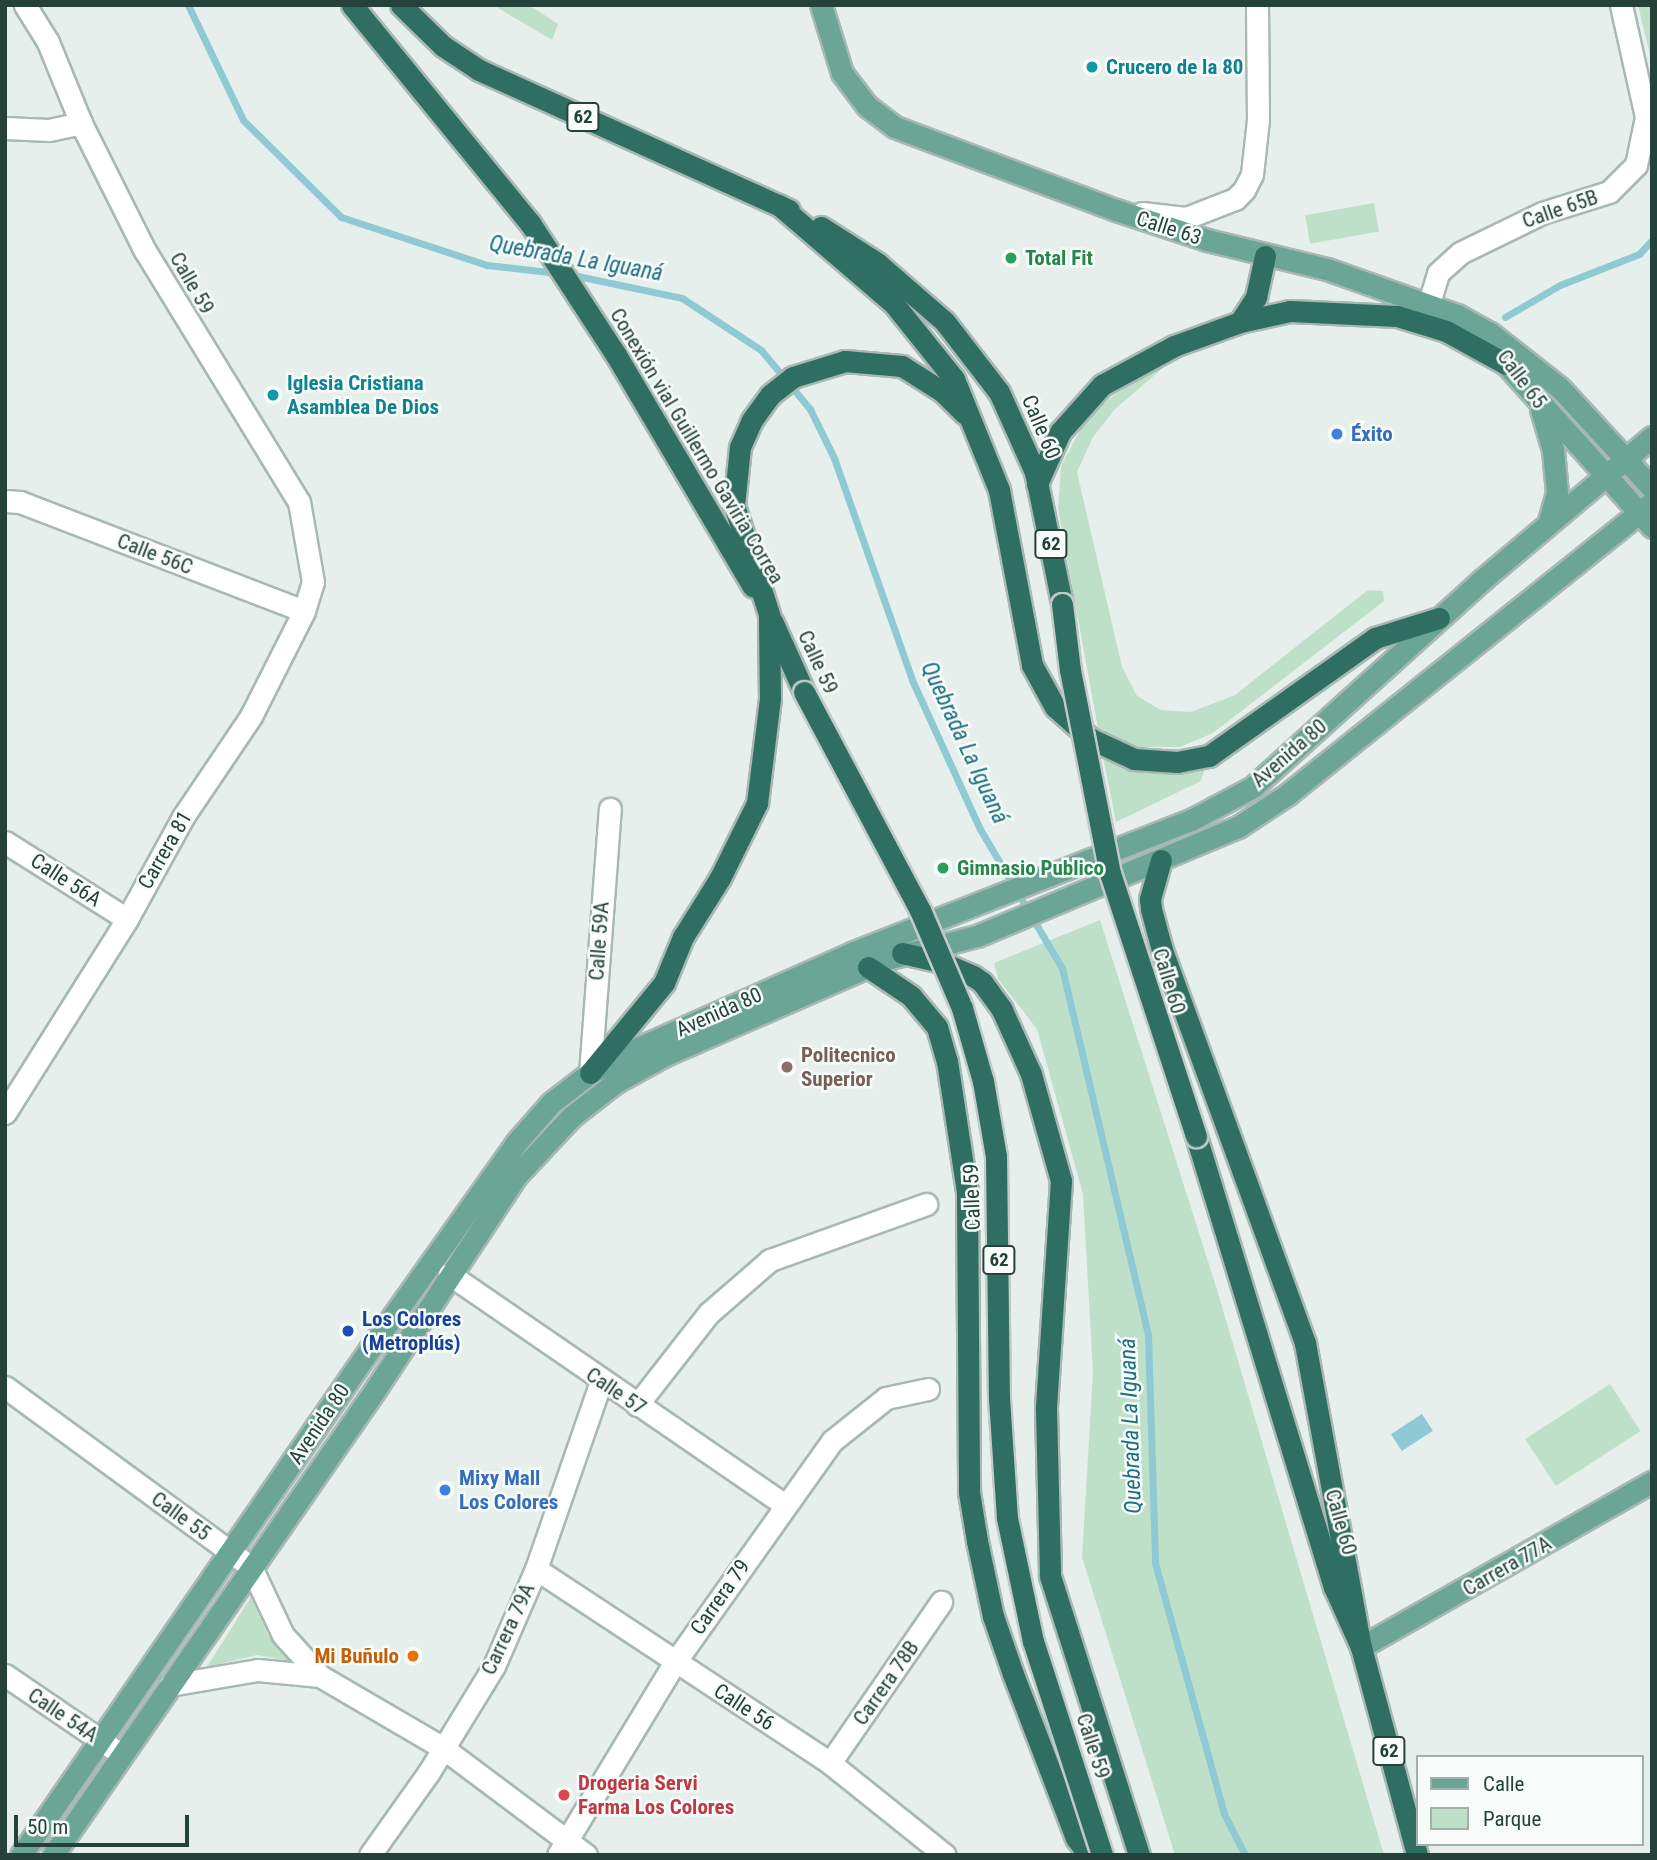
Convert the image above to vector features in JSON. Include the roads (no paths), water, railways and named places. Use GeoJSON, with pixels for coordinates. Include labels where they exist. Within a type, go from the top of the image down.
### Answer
{"type":"FeatureCollection","features":[{"type":"Feature","properties":{"kind":"highway","name":"Conexión vial Guillermo Gaviria Correa"},"geometry":{"type":"LineString","coordinates":[[352,5],[484,166],[544,245],[616,355],[657,431],[769,614]]}},
{"type":"Feature","properties":{"kind":"highway","name":"62"},"geometry":{"type":"LineString","coordinates":[[401,5],[443,46],[479,70],[779,205]]}},
{"type":"Feature","properties":{"kind":"highway"},"geometry":{"type":"LineString","coordinates":[[779,205],[917,328],[954,379],[976,426],[999,490],[1039,681],[1064,718],[1119,754],[1150,762],[1209,756],[1375,639],[1439,618]]}},
{"type":"Feature","properties":{"kind":"highway","name":"Calle 60"},"geometry":{"type":"LineString","coordinates":[[779,205],[877,264],[945,322],[999,391],[1020,430],[1037,484],[1062,604],[1070,670],[1110,873],[1196,1136],[1334,1587],[1361,1647],[1417,1855]]}},
{"type":"Feature","properties":{"kind":"highway"},"geometry":{"type":"LineString","coordinates":[[1240,323],[1256,297],[1265,256]]}},
{"type":"Feature","properties":{"kind":"highway"},"geometry":{"type":"LineString","coordinates":[[1037,484],[1060,432],[1102,386],[1174,346],[1240,323],[1290,311],[1397,316],[1446,331],[1506,365]]}},
{"type":"Feature","properties":{"kind":"highway"},"geometry":{"type":"LineString","coordinates":[[590,1073],[664,983],[683,937],[744,835],[757,803],[770,698],[769,614],[734,505],[740,447],[752,420],[770,396],[793,377],[845,360],[902,366],[926,380],[976,426]]}},
{"type":"Feature","properties":{"kind":"highway","name":"Calle 59"},"geometry":{"type":"LineString","coordinates":[[769,614],[804,692],[920,910],[962,1008],[984,1081],[996,1156],[999,1398],[1007,1518],[1033,1641],[1102,1855]]}},
{"type":"Feature","properties":{"kind":"highway"},"geometry":{"type":"LineString","coordinates":[[1161,860],[1150,898],[1151,909],[1162,950],[1306,1343],[1361,1647]]}},
{"type":"Feature","properties":{"kind":"highway"},"geometry":{"type":"LineString","coordinates":[[902,953],[938,961],[973,976],[982,982],[1002,1010],[1031,1074],[1060,1181],[1046,1409],[1050,1576],[1139,1855]]}},
{"type":"Feature","properties":{"kind":"highway"},"geometry":{"type":"LineString","coordinates":[[868,967],[911,996],[937,1027],[947,1061],[967,1191],[968,1450],[977,1541],[993,1616],[1013,1674],[1076,1838],[1089,1855]]}},
{"type":"Feature","properties":{"kind":"main road","name":"Calle 63"},"geometry":{"type":"LineString","coordinates":[[821,5],[837,61],[859,98],[906,132],[1116,210],[1265,256],[1327,269],[1429,303],[1490,333]]}},
{"type":"Feature","properties":{"kind":"main road","name":"Calle 65"},"geometry":{"type":"LineString","coordinates":[[1490,333],[1506,365],[1602,474],[1647,515]]}},
{"type":"Feature","properties":{"kind":"main road","name":"Calle 65"},"geometry":{"type":"LineString","coordinates":[[1490,333],[1560,388],[1652,488]]}},
{"type":"Feature","properties":{"kind":"main road"},"geometry":{"type":"LineString","coordinates":[[1540,404],[1555,463],[1557,493],[1549,521]]}},
{"type":"Feature","properties":{"kind":"main road","name":"Avenida 80"},"geometry":{"type":"LineString","coordinates":[[21,1855],[229,1551],[516,1143],[551,1103],[590,1073],[854,951],[1071,869],[1191,820],[1253,787],[1602,474],[1652,437]]}},
{"type":"Feature","properties":{"kind":"main road","name":"Avenida 80"},"geometry":{"type":"LineString","coordinates":[[53,1855],[516,1175],[549,1136],[593,1098],[665,1055],[868,967],[902,953],[976,936],[1228,833],[1288,794],[1647,515]]}},
{"type":"Feature","properties":{"kind":"main road","name":"Carrera 77A"},"geometry":{"type":"LineString","coordinates":[[1361,1647],[1652,1482]]}},
{"type":"Feature","properties":{"kind":"street","name":"Calle 59"},"geometry":{"type":"LineString","coordinates":[[25,5],[48,42],[81,122],[179,311],[299,502],[313,582]]}},
{"type":"Feature","properties":{"kind":"street"},"geometry":{"type":"LineString","coordinates":[[1116,210],[1186,218],[1235,199],[1244,190],[1252,174],[1258,120],[1257,5]]}},
{"type":"Feature","properties":{"kind":"street","name":"Calle 65B"},"geometry":{"type":"LineString","coordinates":[[1429,303],[1433,281],[1451,260],[1520,222],[1609,192],[1636,165],[1646,117],[1621,5]]}},
{"type":"Feature","properties":{"kind":"street"},"geometry":{"type":"LineString","coordinates":[[5,128],[49,130],[81,122]]}},
{"type":"Feature","properties":{"kind":"street","name":"Calle 56C"},"geometry":{"type":"LineString","coordinates":[[5,501],[20,502],[304,611]]}},
{"type":"Feature","properties":{"kind":"street","name":"Carrera 81"},"geometry":{"type":"LineString","coordinates":[[5,1113],[127,919],[183,817],[251,716],[304,611],[313,582]]}},
{"type":"Feature","properties":{"kind":"street","name":"Calle 59A"},"geometry":{"type":"LineString","coordinates":[[590,1073],[610,809]]}},
{"type":"Feature","properties":{"kind":"street","name":"Calle 56A"},"geometry":{"type":"LineString","coordinates":[[5,842],[127,919]]}},
{"type":"Feature","properties":{"kind":"street"},"geometry":{"type":"LineString","coordinates":[[637,1405],[709,1313],[770,1260],[926,1204]]}},
{"type":"Feature","properties":{"kind":"street","name":"Calle 57"},"geometry":{"type":"LineString","coordinates":[[449,1274],[785,1506]]}},
{"type":"Feature","properties":{"kind":"street","name":"Carrera 79A"},"geometry":{"type":"LineString","coordinates":[[370,1855],[443,1748],[494,1666],[536,1569],[601,1381]]}},
{"type":"Feature","properties":{"kind":"street","name":"Calle 55"},"geometry":{"type":"LineString","coordinates":[[5,1387],[251,1567],[283,1635],[320,1676],[443,1748],[562,1848],[586,1855]]}},
{"type":"Feature","properties":{"kind":"street","name":"Carrera 79"},"geometry":{"type":"LineString","coordinates":[[562,1848],[675,1662],[785,1506],[848,1424],[886,1398],[928,1389]]}},
{"type":"Feature","properties":{"kind":"street","name":"Calle 56"},"geometry":{"type":"LineString","coordinates":[[536,1569],[830,1763],[945,1855]]}},
{"type":"Feature","properties":{"kind":"street","name":"Carrera 78B"},"geometry":{"type":"LineString","coordinates":[[830,1763],[941,1602]]}},
{"type":"Feature","properties":{"kind":"street","name":"Calle 55"},"geometry":{"type":"LineString","coordinates":[[170,1685],[258,1670],[320,1676]]}},
{"type":"Feature","properties":{"kind":"street","name":"Calle 54A"},"geometry":{"type":"LineString","coordinates":[[5,1675],[121,1754]]}},
{"type":"Feature","properties":{"kind":"water"},"geometry":{"type":"Polygon","coordinates":[[[1422,1414],[1433,1431],[1402,1451],[1391,1434],[1422,1414]]]}},
{"type":"Feature","properties":{"kind":"waterway","name":"Quebrada La Iguaná"},"geometry":{"type":"LineString","coordinates":[[188,5],[243,120],[341,217],[487,265],[557,273]]}},
{"type":"Feature","properties":{"kind":"waterway"},"geometry":{"type":"LineString","coordinates":[[1505,317],[1560,285],[1639,254],[1652,240]]}},
{"type":"Feature","properties":{"kind":"waterway","name":"Quebrada La Iguaná"},"geometry":{"type":"LineString","coordinates":[[568,274],[682,298],[761,350],[810,409],[834,458],[912,680],[980,829],[1062,968],[1148,1335],[1155,1563],[1224,1814],[1245,1855]]}},
{"type":"Feature","properties":{"kind":"place","name":"Crucero de la 80"},"geometry":{"type":"Point","coordinates":[1092,67]}},
{"type":"Feature","properties":{"kind":"place","name":"Total Fit"},"geometry":{"type":"Point","coordinates":[1011,258]}},
{"type":"Feature","properties":{"kind":"place","name":"Iglesia Cristiana Asamblea De Dios"},"geometry":{"type":"Point","coordinates":[273,395]}},
{"type":"Feature","properties":{"kind":"place","name":"Éxito"},"geometry":{"type":"Point","coordinates":[1337,434]}},
{"type":"Feature","properties":{"kind":"place","name":"Gimnasio Publico"},"geometry":{"type":"Point","coordinates":[943,868]}},
{"type":"Feature","properties":{"kind":"place","name":"Politecnico Superior"},"geometry":{"type":"Point","coordinates":[787,1067]}},
{"type":"Feature","properties":{"kind":"place","name":"Los Colores (Metroplús)"},"geometry":{"type":"Point","coordinates":[348,1331]}},
{"type":"Feature","properties":{"kind":"place","name":"Mixy Mall Los Colores"},"geometry":{"type":"Point","coordinates":[445,1490]}},
{"type":"Feature","properties":{"kind":"place","name":"Mi Buñulo"},"geometry":{"type":"Point","coordinates":[413,1656]}},
{"type":"Feature","properties":{"kind":"place","name":"Drogeria Servi Farma Los Colores"},"geometry":{"type":"Point","coordinates":[564,1795]}}]}
